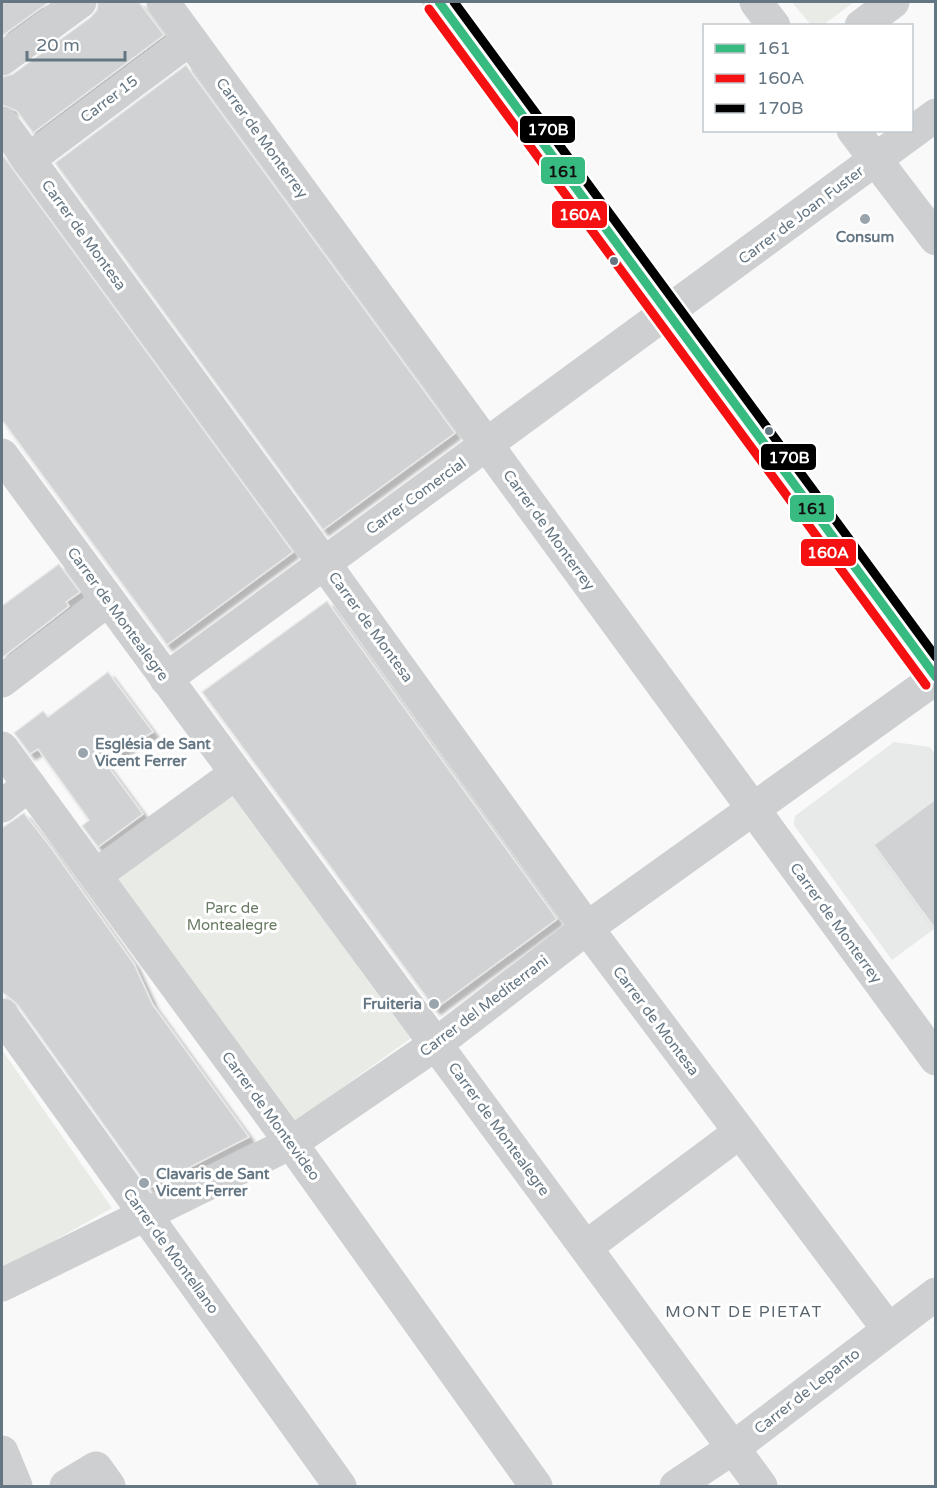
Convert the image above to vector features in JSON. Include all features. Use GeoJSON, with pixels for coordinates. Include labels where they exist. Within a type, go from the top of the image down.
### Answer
{"type":"FeatureCollection","features":[{"type":"Feature","properties":{"kind":"street"},"geometry":{"type":"LineString","coordinates":[[2,59],[80,2]]}},
{"type":"Feature","properties":{"kind":"street","name":"Carrer de Monterrey"},"geometry":{"type":"LineString","coordinates":[[163,2],[936,1059]]}},
{"type":"Feature","properties":{"kind":"street"},"geometry":{"type":"LineString","coordinates":[[439,2],[935,678]]}},
{"type":"Feature","properties":{"kind":"street"},"geometry":{"type":"LineString","coordinates":[[756,2],[772,24]]}},
{"type":"Feature","properties":{"kind":"street"},"geometry":{"type":"LineString","coordinates":[[864,24],[893,2]]}},
{"type":"Feature","properties":{"kind":"street","name":"Carrer 15"},"geometry":{"type":"LineString","coordinates":[[28,160],[190,39]]}},
{"type":"Feature","properties":{"kind":"street","name":"Carrer de Joan Fuster"},"geometry":{"type":"LineString","coordinates":[[667,314],[936,115]]}},
{"type":"Feature","properties":{"kind":"street","name":"Carrer de Montesa"},"geometry":{"type":"LineString","coordinates":[[2,123],[324,563],[586,928],[888,1329]]}},
{"type":"Feature","properties":{"kind":"street"},"geometry":{"type":"LineString","coordinates":[[854,132],[936,239]]}},
{"type":"Feature","properties":{"kind":"street","name":"Carrer Comercial"},"geometry":{"type":"LineString","coordinates":[[166,680],[667,314]]}},
{"type":"Feature","properties":{"kind":"street","name":"Carrer de Montealegre"},"geometry":{"type":"LineString","coordinates":[[2,455],[761,1486]]}},
{"type":"Feature","properties":{"kind":"street"},"geometry":{"type":"LineString","coordinates":[[2,681],[108,600]]}},
{"type":"Feature","properties":{"kind":"street","name":"Carrer del Mediterrani"},"geometry":{"type":"LineString","coordinates":[[2,1285],[291,1143],[436,1044],[586,928],[935,678]]}},
{"type":"Feature","properties":{"kind":"street","name":"Carrer de Montevideo"},"geometry":{"type":"LineString","coordinates":[[2,748],[291,1143],[536,1486]]}},
{"type":"Feature","properties":{"kind":"street"},"geometry":{"type":"LineString","coordinates":[[96,875],[235,774]]}},
{"type":"Feature","properties":{"kind":"street"},"geometry":{"type":"LineString","coordinates":[[2,806],[29,785]]}},
{"type":"Feature","properties":{"kind":"street","name":"Carrer de Montellano"},"geometry":{"type":"LineString","coordinates":[[2,1017],[340,1486]]}},
{"type":"Feature","properties":{"kind":"street"},"geometry":{"type":"LineString","coordinates":[[586,1247],[740,1132]]}},
{"type":"Feature","properties":{"kind":"street","name":"Carrer de Lepanto"},"geometry":{"type":"LineString","coordinates":[[676,1486],[734,1448],[936,1294]]}},
{"type":"Feature","properties":{"kind":"street"},"geometry":{"type":"LineString","coordinates":[[2,1452],[16,1486]]}},
{"type":"Feature","properties":{"kind":"street"},"geometry":{"type":"LineString","coordinates":[[66,1486],[96,1468],[109,1486]]}},
{"type":"Feature","properties":{"kind":"shaded area"},"geometry":{"type":"Polygon","coordinates":[[[894,742],[930,747],[935,754],[935,799],[874,845],[934,929],[892,960],[794,825],[794,821],[795,816],[894,742]]]}},
{"type":"Feature","properties":{"kind":"green space"},"geometry":{"type":"Polygon","coordinates":[[[792,2],[854,2],[824,24],[810,24],[792,2]]]}},
{"type":"Feature","properties":{"kind":"green space","name":"Parc de Montealegre"},"geometry":{"type":"Polygon","coordinates":[[[229,787],[411,1038],[292,1124],[111,874],[229,787]]]}},
{"type":"Feature","properties":{"kind":"green space"},"geometry":{"type":"Polygon","coordinates":[[[2,1050],[112,1208],[2,1270],[2,1050]]]}},
{"type":"Feature","properties":{"kind":"building"},"geometry":{"type":"Polygon","coordinates":[[[2,2],[49,2],[2,36],[2,2]]]}},
{"type":"Feature","properties":{"kind":"building"},"geometry":{"type":"Polygon","coordinates":[[[98,2],[139,2],[164,35],[33,133],[17,111],[2,105],[2,77],[13,74],[91,17],[97,10],[98,2]]]}},
{"type":"Feature","properties":{"kind":"building"},"geometry":{"type":"Polygon","coordinates":[[[186,65],[455,433],[323,530],[55,163],[186,65]]]}},
{"type":"Feature","properties":{"kind":"building"},"geometry":{"type":"Polygon","coordinates":[[[2,154],[293,552],[167,645],[2,420],[2,154]]]}},
{"type":"Feature","properties":{"kind":"building"},"geometry":{"type":"Polygon","coordinates":[[[59,564],[80,592],[66,602],[69,606],[2,658],[2,606],[59,564]]]}},
{"type":"Feature","properties":{"kind":"building"},"geometry":{"type":"Polygon","coordinates":[[[327,601],[557,919],[435,1009],[202,692],[327,601]]]}},
{"type":"Feature","properties":{"kind":"building","name":"Església de Sant Vicent Ferrer"},"geometry":{"type":"Polygon","coordinates":[[[108,672],[153,732],[104,761],[143,814],[98,847],[82,826],[89,820],[38,749],[30,754],[14,733],[43,711],[48,717],[108,672]]]}},
{"type":"Feature","properties":{"kind":"building"},"geometry":{"type":"Polygon","coordinates":[[[936,799],[936,930],[874,845],[936,799]]]}},
{"type":"Feature","properties":{"kind":"building"},"geometry":{"type":"Polygon","coordinates":[[[24,813],[134,964],[153,1005],[249,1137],[149,1188],[17,1004],[2,992],[2,828],[24,813]]]}},
{"type":"Feature","properties":{"kind":"transit line","name":"161"},"geometry":{"type":"LineString","coordinates":[[439,2],[936,677]]}},
{"type":"Feature","properties":{"kind":"transit line","name":"170B"},"geometry":{"type":"LineString","coordinates":[[454,2],[936,657]]}},
{"type":"Feature","properties":{"kind":"transit line","name":"160A"},"geometry":{"type":"LineString","coordinates":[[429,9],[926,685]]}},
{"type":"Feature","properties":{"kind":"place","name":"Consum"},"geometry":{"type":"Point","coordinates":[865,219]}},
{"type":"Feature","properties":{"kind":"place","name":"Església de Sant Vicent Ferrer"},"geometry":{"type":"Point","coordinates":[83,753]}},
{"type":"Feature","properties":{"kind":"place","name":"Fruiteria"},"geometry":{"type":"Point","coordinates":[434,1004]}},
{"type":"Feature","properties":{"kind":"place","name":"Clavaris de Sant Vicent Ferrer"},"geometry":{"type":"Point","coordinates":[144,1183]}},
{"type":"Feature","properties":{"kind":"district","name":"MONT DE PIETAT"},"geometry":{"type":"Point","coordinates":[744,1311]}}]}
